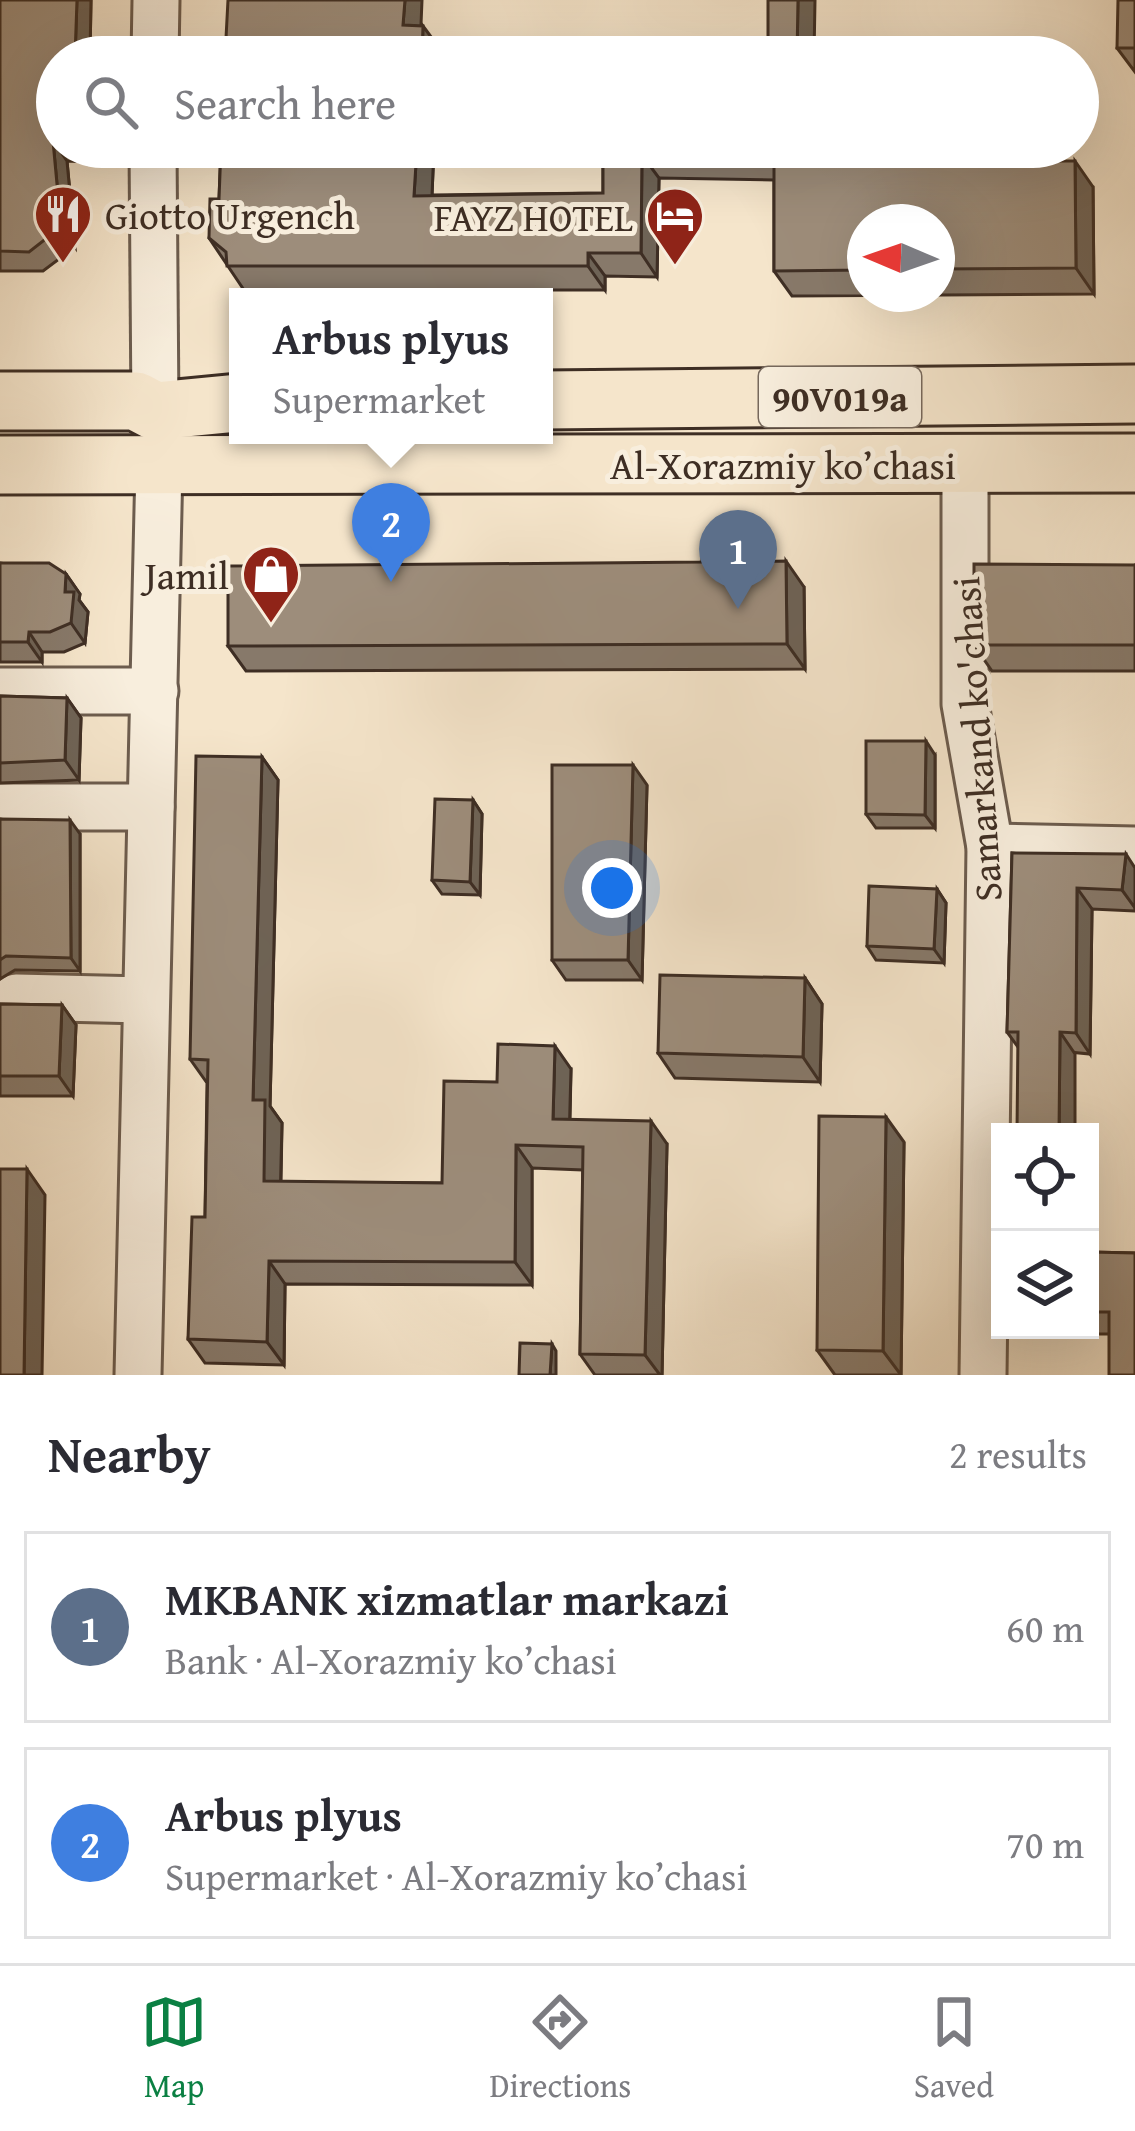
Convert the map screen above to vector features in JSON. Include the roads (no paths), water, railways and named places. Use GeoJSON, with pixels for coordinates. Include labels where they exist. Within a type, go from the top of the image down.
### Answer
{"type":"FeatureCollection","features":[{"type":"Feature","properties":{"kind":"main road","name":"Al-Xorazmiy ko’chasi"},"geometry":{"type":"LineString","coordinates":[[553,400],[1135,394]]}},
{"type":"Feature","properties":{"kind":"main road","name":"Al-Xorazmiy ko’chasi"},"geometry":{"type":"LineString","coordinates":[[0,401],[136,401],[157,438]]}},
{"type":"Feature","properties":{"kind":"main road","name":"Al-Xorazmiy ko’chasi"},"geometry":{"type":"LineString","coordinates":[[157,438],[229,407]]}},
{"type":"Feature","properties":{"kind":"main road","name":"Al-Xorazmiy ko’chasi"},"geometry":{"type":"LineString","coordinates":[[0,465],[157,438],[229,440]]}},
{"type":"Feature","properties":{"kind":"main road","name":"Al-Xorazmiy ko’chasi"},"geometry":{"type":"LineString","coordinates":[[351,444],[965,463],[1135,463]]}},
{"type":"Feature","properties":{"kind":"street"},"geometry":{"type":"LineString","coordinates":[[155,36],[156,0]]}},
{"type":"Feature","properties":{"kind":"street"},"geometry":{"type":"LineString","coordinates":[[138,1375],[155,691],[153,168]]}},
{"type":"Feature","properties":{"kind":"street","name":"Samarkand ko'chasi"},"geometry":{"type":"LineString","coordinates":[[965,463],[965,704],[990,847],[983,1375]]}},
{"type":"Feature","properties":{"kind":"street"},"geometry":{"type":"LineString","coordinates":[[0,691],[155,691]]}},
{"type":"Feature","properties":{"kind":"street"},"geometry":{"type":"LineString","coordinates":[[0,807],[151,807]]}},
{"type":"Feature","properties":{"kind":"street"},"geometry":{"type":"LineString","coordinates":[[990,847],[1135,850]]}},
{"type":"Feature","properties":{"kind":"street"},"geometry":{"type":"LineString","coordinates":[[16,997],[144,1000]]}},
{"type":"Feature","properties":{"kind":"place","name":"Giotto Urgench"},"geometry":{"type":"Point","coordinates":[63,265]}},
{"type":"Feature","properties":{"kind":"place","name":"FAYZ HOTEL"},"geometry":{"type":"Point","coordinates":[675,267]}},
{"type":"Feature","properties":{"kind":"place","name":"Arbus plyus"},"geometry":{"type":"Point","coordinates":[391,582]}},
{"type":"Feature","properties":{"kind":"place","name":"MKBANK xizmatlar markazi"},"geometry":{"type":"Point","coordinates":[738,609]}},
{"type":"Feature","properties":{"kind":"place","name":"Jamil"},"geometry":{"type":"Point","coordinates":[271,625]}}]}
